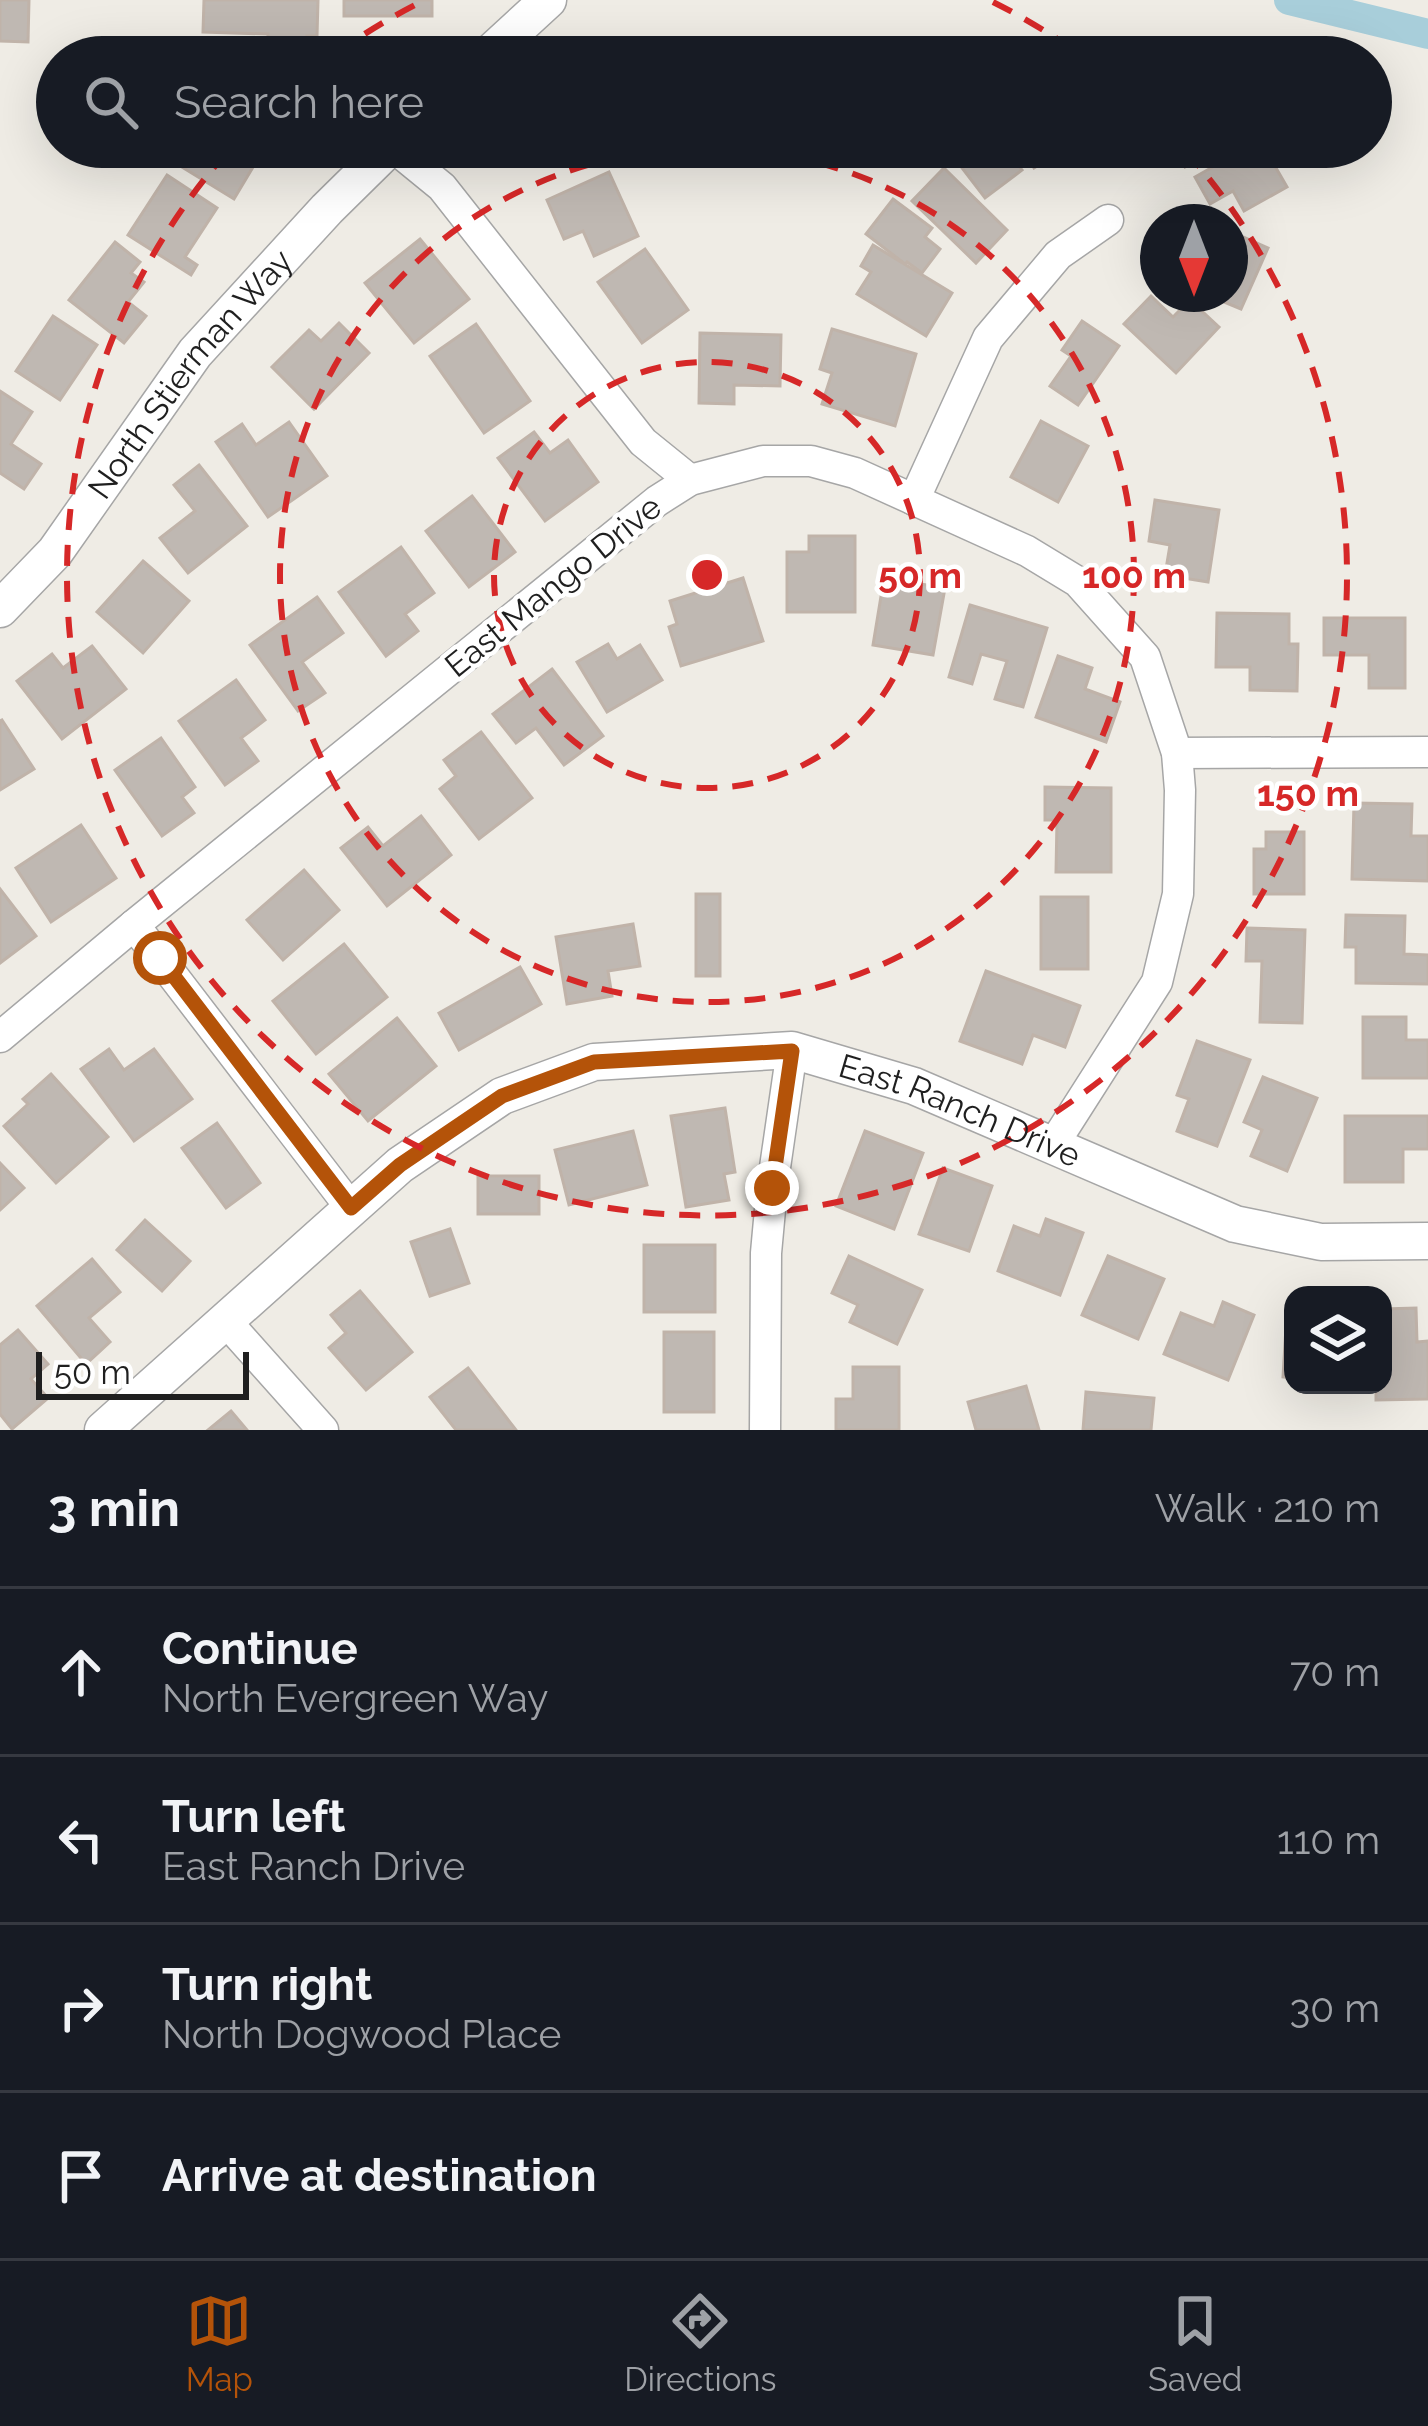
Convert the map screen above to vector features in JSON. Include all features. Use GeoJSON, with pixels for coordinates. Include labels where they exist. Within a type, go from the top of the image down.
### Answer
{"type":"FeatureCollection","features":[{"type":"Feature","properties":{"kind":"street"},"geometry":{"type":"LineString","coordinates":[[509,36],[548,0]]}},
{"type":"Feature","properties":{"kind":"street","name":"North Stierman Way"},"geometry":{"type":"LineString","coordinates":[[0,609],[56,552],[195,352],[369,168]]}},
{"type":"Feature","properties":{"kind":"street"},"geometry":{"type":"LineString","coordinates":[[418,168],[442,187],[643,442],[690,480]]}},
{"type":"Feature","properties":{"kind":"street"},"geometry":{"type":"LineString","coordinates":[[914,500],[988,338],[1058,255],[1108,220]]}},
{"type":"Feature","properties":{"kind":"street","name":"East Mango Drive"},"geometry":{"type":"LineString","coordinates":[[0,1037],[639,516],[690,480],[763,461],[811,461],[855,473],[1028,551],[1078,582],[1145,657],[1177,753],[1178,895],[1157,982],[1053,1145]]}},
{"type":"Feature","properties":{"kind":"street"},"geometry":{"type":"LineString","coordinates":[[1177,753],[1428,752]]}},
{"type":"Feature","properties":{"kind":"street"},"geometry":{"type":"LineString","coordinates":[[134,925],[351,1208]]}},
{"type":"Feature","properties":{"kind":"street"},"geometry":{"type":"LineString","coordinates":[[765,1430],[766,1253],[792,1051]]}},
{"type":"Feature","properties":{"kind":"street","name":"East Ranch Drive"},"geometry":{"type":"LineString","coordinates":[[103,1430],[400,1165],[502,1096],[594,1062],[792,1051],[914,1085],[1235,1224],[1321,1242],[1428,1241]]}},
{"type":"Feature","properties":{"kind":"street"},"geometry":{"type":"LineString","coordinates":[[224,1319],[323,1430]]}},
{"type":"Feature","properties":{"kind":"building"},"geometry":{"type":"Polygon","coordinates":[[[0,0],[29,0],[28,42],[0,41],[0,0]]]}},
{"type":"Feature","properties":{"kind":"building"},"geometry":{"type":"Polygon","coordinates":[[[204,0],[318,0],[317,36],[203,32],[204,0]]]}},
{"type":"Feature","properties":{"kind":"building"},"geometry":{"type":"Polygon","coordinates":[[[344,0],[432,0],[432,16],[344,16],[344,0]]]}},
{"type":"Feature","properties":{"kind":"building"},"geometry":{"type":"Polygon","coordinates":[[[184,168],[252,168],[234,199],[184,168]]]}},
{"type":"Feature","properties":{"kind":"building"},"geometry":{"type":"Polygon","coordinates":[[[944,168],[1007,230],[976,263],[912,201],[944,168]]]}},
{"type":"Feature","properties":{"kind":"building"},"geometry":{"type":"Polygon","coordinates":[[[962,168],[1020,168],[1022,170],[985,198],[962,168]]]}},
{"type":"Feature","properties":{"kind":"building"},"geometry":{"type":"Polygon","coordinates":[[[1211,168],[1276,168],[1287,187],[1248,209],[1233,191],[1210,204],[1195,177],[1211,168]]]}},
{"type":"Feature","properties":{"kind":"building"},"geometry":{"type":"Polygon","coordinates":[[[609,172],[638,236],[594,256],[583,231],[564,239],[547,200],[609,172]]]}},
{"type":"Feature","properties":{"kind":"building"},"geometry":{"type":"Polygon","coordinates":[[[167,175],[217,208],[185,257],[197,265],[191,275],[128,235],[167,175]]]}},
{"type":"Feature","properties":{"kind":"building"},"geometry":{"type":"Polygon","coordinates":[[[893,199],[932,228],[925,237],[940,249],[922,273],[866,234],[893,199]]]}},
{"type":"Feature","properties":{"kind":"building"},"geometry":{"type":"Polygon","coordinates":[[[420,239],[469,299],[414,343],[365,283],[420,239]]]}},
{"type":"Feature","properties":{"kind":"building"},"geometry":{"type":"Polygon","coordinates":[[[1248,239],[1268,248],[1248,293],[1248,239]]]}},
{"type":"Feature","properties":{"kind":"building"},"geometry":{"type":"Polygon","coordinates":[[[115,242],[140,262],[131,273],[144,282],[128,302],[146,316],[124,343],[69,300],[115,242]]]}},
{"type":"Feature","properties":{"kind":"building"},"geometry":{"type":"Polygon","coordinates":[[[873,245],[952,293],[926,336],[857,294],[871,272],[861,266],[873,245]]]}},
{"type":"Feature","properties":{"kind":"building"},"geometry":{"type":"Polygon","coordinates":[[[645,249],[688,310],[642,343],[598,282],[645,249]]]}},
{"type":"Feature","properties":{"kind":"building"},"geometry":{"type":"Polygon","coordinates":[[[1140,307],[1140,312],[1168,312],[1173,317],[1178,312],[1203,312],[1219,327],[1176,373],[1124,324],[1140,307]]]}},
{"type":"Feature","properties":{"kind":"building"},"geometry":{"type":"Polygon","coordinates":[[[53,316],[97,345],[60,400],[16,371],[53,316]]]}},
{"type":"Feature","properties":{"kind":"building"},"geometry":{"type":"Polygon","coordinates":[[[1082,321],[1119,346],[1078,405],[1050,386],[1071,356],[1062,350],[1082,321]]]}},
{"type":"Feature","properties":{"kind":"building"},"geometry":{"type":"Polygon","coordinates":[[[339,323],[369,353],[314,409],[272,367],[309,330],[321,341],[339,323]]]}},
{"type":"Feature","properties":{"kind":"building"},"geometry":{"type":"Polygon","coordinates":[[[476,324],[530,401],[484,433],[430,356],[476,324]]]}},
{"type":"Feature","properties":{"kind":"building"},"geometry":{"type":"Polygon","coordinates":[[[832,329],[916,354],[895,426],[822,404],[832,373],[820,369],[832,329]]]}},
{"type":"Feature","properties":{"kind":"building"},"geometry":{"type":"Polygon","coordinates":[[[700,333],[781,335],[780,386],[734,385],[734,404],[699,403],[700,333]]]}},
{"type":"Feature","properties":{"kind":"building"},"geometry":{"type":"Polygon","coordinates":[[[0,391],[32,412],[11,444],[41,464],[24,489],[0,473],[0,391]]]}},
{"type":"Feature","properties":{"kind":"building"},"geometry":{"type":"Polygon","coordinates":[[[1041,421],[1088,446],[1058,502],[1011,477],[1041,421]]]}},
{"type":"Feature","properties":{"kind":"building"},"geometry":{"type":"Polygon","coordinates":[[[289,422],[327,476],[268,517],[216,442],[242,424],[256,445],[289,422]]]}},
{"type":"Feature","properties":{"kind":"building"},"geometry":{"type":"Polygon","coordinates":[[[534,432],[550,453],[568,440],[598,482],[545,521],[498,458],[534,432]]]}},
{"type":"Feature","properties":{"kind":"building"},"geometry":{"type":"Polygon","coordinates":[[[199,465],[247,526],[188,573],[160,538],[195,511],[174,485],[199,465]]]}},
{"type":"Feature","properties":{"kind":"building"},"geometry":{"type":"Polygon","coordinates":[[[472,496],[515,552],[469,587],[426,531],[472,496]]]}},
{"type":"Feature","properties":{"kind":"building"},"geometry":{"type":"Polygon","coordinates":[[[1155,500],[1219,510],[1208,582],[1165,575],[1170,545],[1149,541],[1155,500]]]}},
{"type":"Feature","properties":{"kind":"building"},"geometry":{"type":"Polygon","coordinates":[[[809,536],[855,536],[855,612],[787,612],[787,552],[809,552],[809,536]]]}},
{"type":"Feature","properties":{"kind":"building"},"geometry":{"type":"Polygon","coordinates":[[[401,547],[434,593],[405,614],[418,631],[386,656],[339,592],[401,547]]]}},
{"type":"Feature","properties":{"kind":"building"},"geometry":{"type":"Polygon","coordinates":[[[143,561],[189,601],[143,653],[97,612],[143,561]]]}},
{"type":"Feature","properties":{"kind":"building"},"geometry":{"type":"Polygon","coordinates":[[[743,578],[763,641],[681,666],[669,627],[677,624],[670,601],[743,578]]]}},
{"type":"Feature","properties":{"kind":"building"},"geometry":{"type":"Polygon","coordinates":[[[884,578],[945,588],[933,655],[873,645],[884,578]]]}},
{"type":"Feature","properties":{"kind":"building"},"geometry":{"type":"Polygon","coordinates":[[[317,597],[343,633],[302,662],[325,693],[298,711],[250,645],[317,597]]]}},
{"type":"Feature","properties":{"kind":"building"},"geometry":{"type":"Polygon","coordinates":[[[970,605],[1047,628],[1023,707],[995,699],[1007,661],[981,654],[972,684],[949,677],[970,605]]]}},
{"type":"Feature","properties":{"kind":"building"},"geometry":{"type":"Polygon","coordinates":[[[1217,613],[1289,614],[1289,644],[1298,644],[1297,691],[1250,690],[1250,667],[1216,667],[1217,613]]]}},
{"type":"Feature","properties":{"kind":"building"},"geometry":{"type":"Polygon","coordinates":[[[1324,618],[1405,618],[1405,688],[1369,688],[1369,655],[1324,655],[1324,618]]]}},
{"type":"Feature","properties":{"kind":"building"},"geometry":{"type":"Polygon","coordinates":[[[608,644],[617,659],[640,645],[662,680],[607,712],[577,662],[608,644]]]}},
{"type":"Feature","properties":{"kind":"building"},"geometry":{"type":"Polygon","coordinates":[[[92,646],[126,689],[62,739],[17,681],[52,654],[63,668],[92,646]]]}},
{"type":"Feature","properties":{"kind":"building"},"geometry":{"type":"Polygon","coordinates":[[[1058,656],[1092,668],[1085,689],[1120,702],[1106,742],[1036,717],[1058,656]]]}},
{"type":"Feature","properties":{"kind":"building"},"geometry":{"type":"Polygon","coordinates":[[[552,669],[603,736],[564,765],[536,728],[516,743],[493,714],[552,669]]]}},
{"type":"Feature","properties":{"kind":"building"},"geometry":{"type":"Polygon","coordinates":[[[236,680],[265,720],[241,738],[258,761],[225,785],[179,721],[236,680]]]}},
{"type":"Feature","properties":{"kind":"building"},"geometry":{"type":"Polygon","coordinates":[[[0,721],[34,769],[0,790],[0,721]]]}},
{"type":"Feature","properties":{"kind":"building"},"geometry":{"type":"Polygon","coordinates":[[[481,732],[532,798],[479,839],[440,789],[456,776],[444,760],[481,732]]]}},
{"type":"Feature","properties":{"kind":"building"},"geometry":{"type":"Polygon","coordinates":[[[161,738],[195,787],[182,797],[194,813],[162,836],[115,770],[161,738]]]}},
{"type":"Feature","properties":{"kind":"building"},"geometry":{"type":"Polygon","coordinates":[[[1045,787],[1111,788],[1111,872],[1056,872],[1057,820],[1045,820],[1045,787]]]}},
{"type":"Feature","properties":{"kind":"building"},"geometry":{"type":"Polygon","coordinates":[[[1354,803],[1412,804],[1411,836],[1428,836],[1428,881],[1352,879],[1354,803]]]}},
{"type":"Feature","properties":{"kind":"building"},"geometry":{"type":"Polygon","coordinates":[[[421,816],[451,855],[387,906],[341,848],[368,827],[383,846],[421,816]]]}},
{"type":"Feature","properties":{"kind":"building"},"geometry":{"type":"Polygon","coordinates":[[[81,825],[116,878],[51,922],[16,868],[81,825]]]}},
{"type":"Feature","properties":{"kind":"building"},"geometry":{"type":"Polygon","coordinates":[[[1266,832],[1304,832],[1304,894],[1254,894],[1254,849],[1266,849],[1266,832]]]}},
{"type":"Feature","properties":{"kind":"building"},"geometry":{"type":"Polygon","coordinates":[[[304,870],[339,910],[283,960],[247,920],[304,870]]]}},
{"type":"Feature","properties":{"kind":"building"},"geometry":{"type":"Polygon","coordinates":[[[0,889],[36,936],[0,963],[0,889]]]}},
{"type":"Feature","properties":{"kind":"building"},"geometry":{"type":"Polygon","coordinates":[[[696,894],[720,894],[720,976],[696,976],[696,894]]]}},
{"type":"Feature","properties":{"kind":"building"},"geometry":{"type":"Polygon","coordinates":[[[1041,897],[1088,897],[1088,969],[1041,969],[1041,897]]]}},
{"type":"Feature","properties":{"kind":"building"},"geometry":{"type":"Polygon","coordinates":[[[1346,915],[1405,916],[1404,954],[1428,955],[1428,984],[1356,983],[1356,947],[1345,947],[1346,915]]]}},
{"type":"Feature","properties":{"kind":"building"},"geometry":{"type":"Polygon","coordinates":[[[633,924],[640,966],[608,971],[612,996],[567,1004],[556,937],[633,924]]]}},
{"type":"Feature","properties":{"kind":"building"},"geometry":{"type":"Polygon","coordinates":[[[1247,928],[1305,930],[1302,1023],[1260,1022],[1262,961],[1246,961],[1247,928]]]}},
{"type":"Feature","properties":{"kind":"building"},"geometry":{"type":"Polygon","coordinates":[[[344,944],[387,997],[316,1054],[273,1001],[344,944]]]}},
{"type":"Feature","properties":{"kind":"building"},"geometry":{"type":"Polygon","coordinates":[[[520,967],[541,1004],[459,1050],[439,1013],[520,967]]]}},
{"type":"Feature","properties":{"kind":"building"},"geometry":{"type":"Polygon","coordinates":[[[986,971],[1080,1006],[1065,1047],[1033,1035],[1022,1064],[960,1041],[986,971]]]}},
{"type":"Feature","properties":{"kind":"building"},"geometry":{"type":"Polygon","coordinates":[[[1363,1017],[1406,1017],[1406,1040],[1428,1040],[1428,1078],[1363,1078],[1363,1017]]]}},
{"type":"Feature","properties":{"kind":"building"},"geometry":{"type":"Polygon","coordinates":[[[397,1018],[436,1066],[368,1121],[329,1074],[397,1018]]]}},
{"type":"Feature","properties":{"kind":"building"},"geometry":{"type":"Polygon","coordinates":[[[1197,1041],[1250,1060],[1217,1146],[1177,1131],[1189,1099],[1177,1095],[1197,1041]]]}},
{"type":"Feature","properties":{"kind":"building"},"geometry":{"type":"Polygon","coordinates":[[[109,1049],[124,1070],[154,1049],[192,1099],[134,1141],[81,1069],[109,1049]]]}},
{"type":"Feature","properties":{"kind":"building"},"geometry":{"type":"Polygon","coordinates":[[[51,1074],[108,1137],[56,1183],[4,1126],[28,1104],[23,1099],[51,1074]]]}},
{"type":"Feature","properties":{"kind":"building"},"geometry":{"type":"Polygon","coordinates":[[[1263,1077],[1317,1098],[1287,1171],[1251,1156],[1262,1130],[1244,1122],[1263,1077]]]}},
{"type":"Feature","properties":{"kind":"building"},"geometry":{"type":"Polygon","coordinates":[[[725,1108],[735,1172],[724,1174],[729,1200],[686,1207],[671,1116],[725,1108]]]}},
{"type":"Feature","properties":{"kind":"building"},"geometry":{"type":"Polygon","coordinates":[[[1345,1116],[1428,1116],[1428,1149],[1403,1149],[1403,1182],[1345,1182],[1345,1116]]]}},
{"type":"Feature","properties":{"kind":"building"},"geometry":{"type":"Polygon","coordinates":[[[217,1123],[260,1183],[226,1208],[182,1148],[217,1123]]]}},
{"type":"Feature","properties":{"kind":"building"},"geometry":{"type":"Polygon","coordinates":[[[633,1131],[647,1185],[569,1205],[555,1150],[633,1131]]]}},
{"type":"Feature","properties":{"kind":"building"},"geometry":{"type":"Polygon","coordinates":[[[865,1131],[923,1153],[894,1229],[836,1206],[865,1131]]]}},
{"type":"Feature","properties":{"kind":"building"},"geometry":{"type":"Polygon","coordinates":[[[0,1163],[24,1188],[0,1210],[0,1163]]]}},
{"type":"Feature","properties":{"kind":"building"},"geometry":{"type":"Polygon","coordinates":[[[943,1168],[992,1186],[969,1251],[919,1234],[943,1168]]]}},
{"type":"Feature","properties":{"kind":"building"},"geometry":{"type":"Polygon","coordinates":[[[478,1176],[539,1176],[539,1214],[478,1214],[478,1176]]]}},
{"type":"Feature","properties":{"kind":"building"},"geometry":{"type":"Polygon","coordinates":[[[1046,1219],[1083,1233],[1060,1295],[998,1271],[1014,1226],[1040,1236],[1046,1219]]]}},
{"type":"Feature","properties":{"kind":"building"},"geometry":{"type":"Polygon","coordinates":[[[145,1220],[190,1261],[162,1291],[117,1250],[145,1220]]]}},
{"type":"Feature","properties":{"kind":"building"},"geometry":{"type":"Polygon","coordinates":[[[450,1229],[469,1283],[430,1296],[411,1242],[450,1229]]]}},
{"type":"Feature","properties":{"kind":"building"},"geometry":{"type":"Polygon","coordinates":[[[644,1245],[715,1245],[715,1312],[644,1312],[644,1245]]]}},
{"type":"Feature","properties":{"kind":"building"},"geometry":{"type":"Polygon","coordinates":[[[849,1256],[922,1290],[897,1344],[850,1322],[858,1305],[832,1293],[849,1256]]]}},
{"type":"Feature","properties":{"kind":"building"},"geometry":{"type":"Polygon","coordinates":[[[1108,1256],[1164,1279],[1138,1339],[1082,1315],[1108,1256]]]}},
{"type":"Feature","properties":{"kind":"building"},"geometry":{"type":"Polygon","coordinates":[[[92,1259],[120,1292],[89,1318],[110,1342],[86,1364],[37,1306],[92,1259]]]}},
{"type":"Feature","properties":{"kind":"building"},"geometry":{"type":"Polygon","coordinates":[[[360,1291],[412,1352],[366,1390],[329,1348],[346,1333],[331,1315],[360,1291]]]}},
{"type":"Feature","properties":{"kind":"building"},"geometry":{"type":"Polygon","coordinates":[[[1223,1302],[1254,1315],[1228,1380],[1164,1354],[1181,1313],[1214,1326],[1223,1302]]]}},
{"type":"Feature","properties":{"kind":"building"},"geometry":{"type":"Polygon","coordinates":[[[1416,1308],[1417,1342],[1428,1341],[1428,1399],[1376,1400],[1376,1394],[1392,1394],[1392,1309],[1416,1308]]]}},
{"type":"Feature","properties":{"kind":"building"},"geometry":{"type":"Polygon","coordinates":[[[18,1330],[48,1364],[31,1379],[48,1398],[12,1429],[0,1414],[0,1345],[18,1330]]]}},
{"type":"Feature","properties":{"kind":"building"},"geometry":{"type":"Polygon","coordinates":[[[664,1332],[714,1332],[714,1412],[664,1412],[664,1332]]]}},
{"type":"Feature","properties":{"kind":"building"},"geometry":{"type":"Polygon","coordinates":[[[853,1367],[899,1367],[899,1430],[836,1430],[836,1399],[853,1399],[853,1367]]]}},
{"type":"Feature","properties":{"kind":"building"},"geometry":{"type":"Polygon","coordinates":[[[468,1368],[516,1430],[456,1430],[430,1397],[468,1368]]]}},
{"type":"Feature","properties":{"kind":"building"},"geometry":{"type":"Polygon","coordinates":[[[1026,1386],[1039,1430],[976,1430],[968,1402],[1026,1386]]]}},
{"type":"Feature","properties":{"kind":"building"},"geometry":{"type":"Polygon","coordinates":[[[1086,1392],[1154,1398],[1151,1430],[1083,1430],[1086,1392]]]}},
{"type":"Feature","properties":{"kind":"building"},"geometry":{"type":"Polygon","coordinates":[[[231,1411],[247,1430],[208,1430],[231,1411]]]}},
{"type":"Feature","properties":{"kind":"waterway"},"geometry":{"type":"LineString","coordinates":[[1289,0],[1428,34]]}},
{"type":"Feature","properties":{"kind":"route"},"geometry":{"type":"LineString","coordinates":[[160,958],[351,1208],[400,1165],[502,1096],[594,1062],[792,1051],[772,1188]]}}]}
